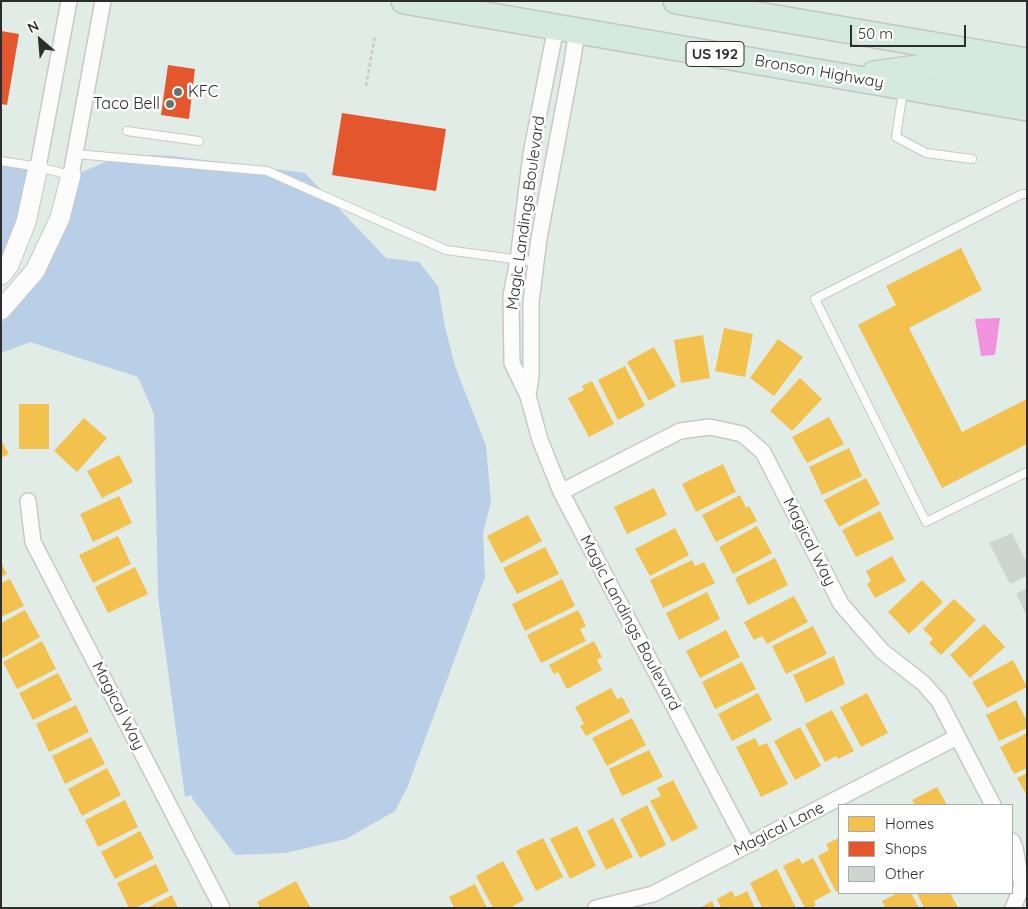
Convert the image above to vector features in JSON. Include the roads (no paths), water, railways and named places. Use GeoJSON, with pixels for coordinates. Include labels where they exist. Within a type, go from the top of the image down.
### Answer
{"type":"FeatureCollection","features":[{"type":"Feature","properties":{"kind":"highway","name":"Bronson Highway"},"geometry":{"type":"LineString","coordinates":[[404,1],[1027,108]]}},
{"type":"Feature","properties":{"kind":"highway"},"geometry":{"type":"LineString","coordinates":[[676,1],[1027,62]]}},
{"type":"Feature","properties":{"kind":"highway"},"geometry":{"type":"LineString","coordinates":[[852,78],[931,66],[1027,84]]}},
{"type":"Feature","properties":{"kind":"street"},"geometry":{"type":"LineString","coordinates":[[1,275],[9,265],[26,222],[69,1]]}},
{"type":"Feature","properties":{"kind":"street"},"geometry":{"type":"LineString","coordinates":[[1,310],[35,271],[60,218],[76,154],[103,1]]}},
{"type":"Feature","properties":{"kind":"street","name":"Magic Landings Boulevard"},"geometry":{"type":"LineString","coordinates":[[566,29],[531,154],[518,260],[511,296],[512,363],[528,396],[540,440],[561,492],[747,845]]}},
{"type":"Feature","properties":{"kind":"street","name":"Magic Landings Boulevard"},"geometry":{"type":"LineString","coordinates":[[528,396],[531,376],[531,302],[566,29]]}},
{"type":"Feature","properties":{"kind":"street","name":"Magical Way"},"geometry":{"type":"LineString","coordinates":[[561,492],[680,431],[710,427],[742,434],[763,452],[841,604],[882,651],[923,683],[939,701],[992,804]]}},
{"type":"Feature","properties":{"kind":"street","name":"Magical Way"},"geometry":{"type":"LineString","coordinates":[[28,500],[33,542],[222,908]]}},
{"type":"Feature","properties":{"kind":"street","name":"Magical Lane"},"geometry":{"type":"LineString","coordinates":[[596,908],[653,894],[957,737]]}},
{"type":"Feature","properties":{"kind":"street"},"geometry":{"type":"LineString","coordinates":[[1013,843],[1022,886],[1014,908]]}},
{"type":"Feature","properties":{"kind":"lane"},"geometry":{"type":"LineString","coordinates":[[903,86],[896,136],[926,154],[972,158]]}},
{"type":"Feature","properties":{"kind":"lane"},"geometry":{"type":"LineString","coordinates":[[127,131],[199,141]]}},
{"type":"Feature","properties":{"kind":"lane"},"geometry":{"type":"LineString","coordinates":[[76,154],[267,171],[446,250],[536,262]]}},
{"type":"Feature","properties":{"kind":"lane"},"geometry":{"type":"LineString","coordinates":[[1,161],[71,175]]}},
{"type":"Feature","properties":{"kind":"lane"},"geometry":{"type":"LineString","coordinates":[[1027,194],[1022,194],[815,299],[926,522],[1027,472]]}},
{"type":"Feature","properties":{"kind":"place","name":"KFC"},"geometry":{"type":"Point","coordinates":[178,92]}},
{"type":"Feature","properties":{"kind":"place","name":"Taco Bell"},"geometry":{"type":"Point","coordinates":[170,104]}}]}
